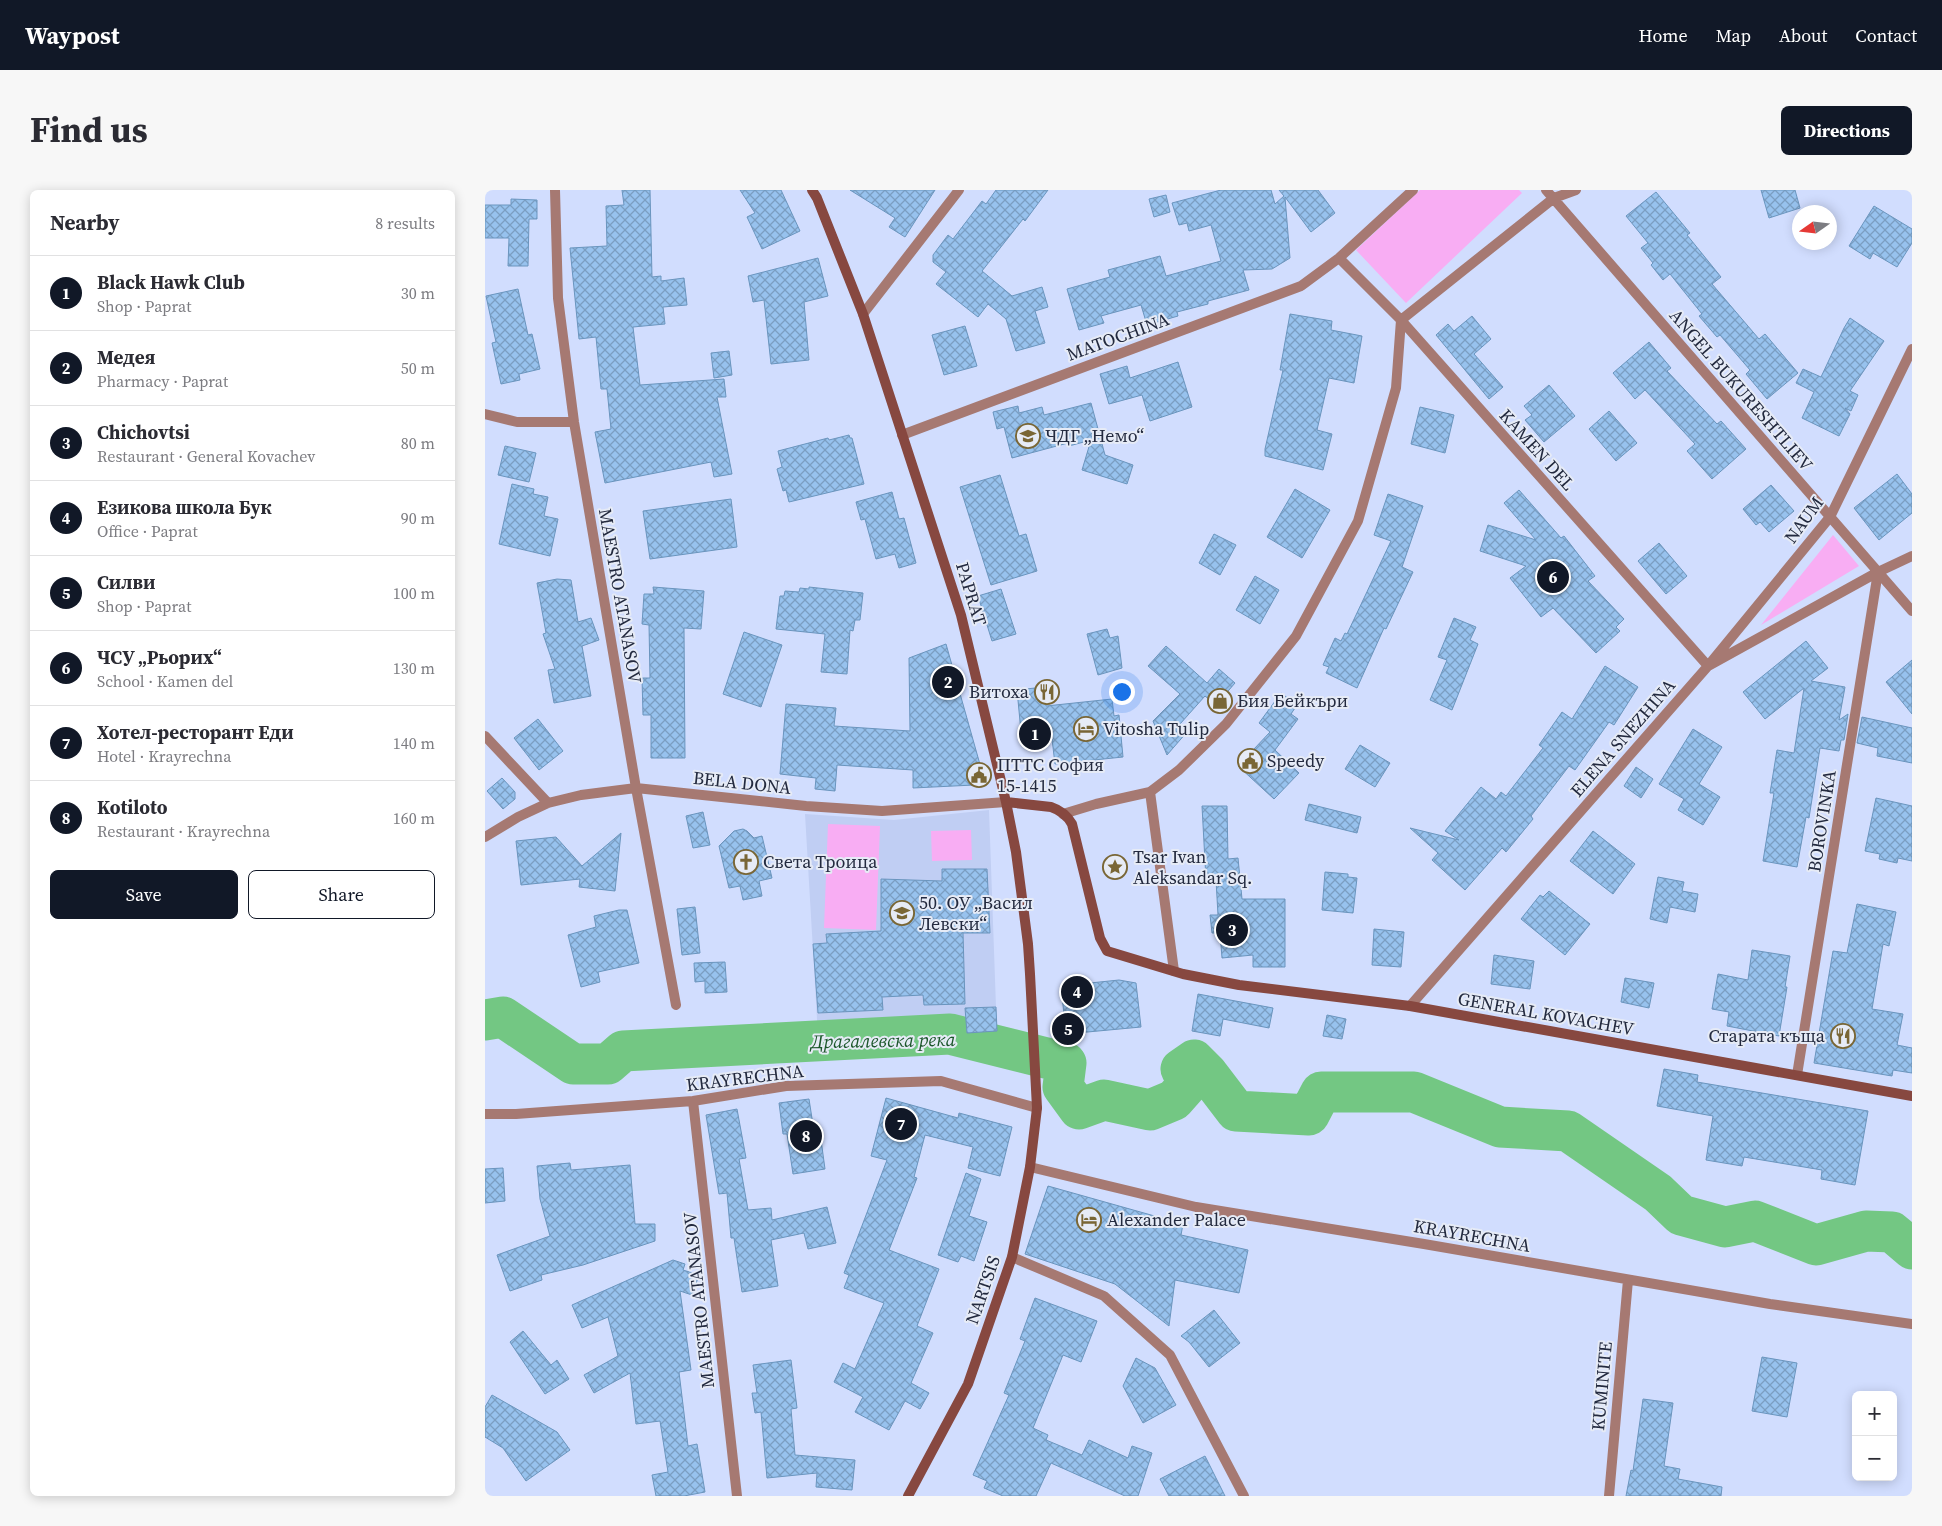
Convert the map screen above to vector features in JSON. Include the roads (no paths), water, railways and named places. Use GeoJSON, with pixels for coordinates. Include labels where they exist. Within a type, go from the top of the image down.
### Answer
{"type":"FeatureCollection","features":[{"type":"Feature","properties":{"kind":"main road","name":"PAPRAT"},"geometry":{"type":"LineString","coordinates":[[812,190],[817,198],[863,314],[961,615],[1006,802],[1015,852],[1028,944],[1036,1080]]}},
{"type":"Feature","properties":{"kind":"main road"},"geometry":{"type":"LineString","coordinates":[[1006,802],[1051,807],[1058,809],[1063,814]]}},
{"type":"Feature","properties":{"kind":"main road","name":"GENERAL KOVACHEV"},"geometry":{"type":"LineString","coordinates":[[1063,814],[1072,824],[1103,946],[1107,951],[1174,971],[1239,985],[1410,1006],[1912,1096]]}},
{"type":"Feature","properties":{"kind":"main road","name":"NARTSIS"},"geometry":{"type":"LineString","coordinates":[[908,1496],[968,1384],[1012,1257],[1030,1167],[1037,1108],[1036,1080]]}},
{"type":"Feature","properties":{"kind":"street","name":"MAESTRO ATANASOV"},"geometry":{"type":"LineString","coordinates":[[555,190],[558,298],[574,422],[636,788],[677,1005]]}},
{"type":"Feature","properties":{"kind":"street"},"geometry":{"type":"LineString","coordinates":[[863,314],[959,190]]}},
{"type":"Feature","properties":{"kind":"street","name":"MATOCHINA"},"geometry":{"type":"LineString","coordinates":[[902,435],[1301,286],[1339,258],[1413,190]]}},
{"type":"Feature","properties":{"kind":"street","name":"ANGEL BUKURESHTLIEV"},"geometry":{"type":"LineString","coordinates":[[1545,190],[1554,198],[1912,611]]}},
{"type":"Feature","properties":{"kind":"street"},"geometry":{"type":"LineString","coordinates":[[1063,814],[1096,804],[1150,792],[1179,770],[1226,724],[1296,636],[1358,521],[1396,388],[1401,320],[1554,198],[1576,190]]}},
{"type":"Feature","properties":{"kind":"street","name":"KAMEN DEL"},"geometry":{"type":"LineString","coordinates":[[1339,258],[1401,320],[1708,666]]}},
{"type":"Feature","properties":{"kind":"street","name":"NAUM"},"geometry":{"type":"LineString","coordinates":[[1708,666],[1830,517],[1912,349]]}},
{"type":"Feature","properties":{"kind":"street"},"geometry":{"type":"LineString","coordinates":[[485,414],[517,422],[574,422]]}},
{"type":"Feature","properties":{"kind":"street","name":"ELENA SNEZHINA"},"geometry":{"type":"LineString","coordinates":[[1410,1006],[1708,666],[1878,572],[1912,556]]}},
{"type":"Feature","properties":{"kind":"street","name":"BOROVINKA"},"geometry":{"type":"LineString","coordinates":[[1797,1075],[1878,572]]}},
{"type":"Feature","properties":{"kind":"street"},"geometry":{"type":"LineString","coordinates":[[485,736],[548,803]]}},
{"type":"Feature","properties":{"kind":"street","name":"BELA DONA"},"geometry":{"type":"LineString","coordinates":[[485,837],[518,817],[548,803],[581,795],[636,788],[806,806],[882,811],[1006,802]]}},
{"type":"Feature","properties":{"kind":"street"},"geometry":{"type":"LineString","coordinates":[[1150,792],[1174,971]]}},
{"type":"Feature","properties":{"kind":"street","name":"KRAYRECHNA"},"geometry":{"type":"LineString","coordinates":[[485,1114],[515,1114],[693,1101],[785,1086],[941,1081],[1037,1108]]}},
{"type":"Feature","properties":{"kind":"street","name":"MAESTRO ATANASOV"},"geometry":{"type":"LineString","coordinates":[[693,1101],[737,1496]]}},
{"type":"Feature","properties":{"kind":"street","name":"KRAYRECHNA"},"geometry":{"type":"LineString","coordinates":[[1030,1167],[1196,1207],[1770,1304],[1912,1324]]}},
{"type":"Feature","properties":{"kind":"street"},"geometry":{"type":"LineString","coordinates":[[1012,1257],[1104,1296],[1169,1354],[1244,1496]]}},
{"type":"Feature","properties":{"kind":"street","name":"KUMINITE"},"geometry":{"type":"LineString","coordinates":[[1609,1496],[1627,1280]]}},
{"type":"Feature","properties":{"kind":"waterway","name":"Драгалевска река"},"geometry":{"type":"LineString","coordinates":[[485,1020],[503,1017],[573,1064],[608,1064],[623,1051],[950,1034],[1066,1063],[1063,1087],[1079,1109],[1104,1100],[1150,1110],[1174,1100],[1189,1083],[1181,1069],[1194,1060],[1207,1073],[1236,1111],[1309,1115],[1321,1092],[1414,1092],[1500,1127],[1568,1131],[1658,1193],[1681,1215],[1725,1227],[1755,1221],[1816,1245],[1866,1231],[1892,1232],[1912,1249]]}},
{"type":"Feature","properties":{"kind":"place","name":"ЧДГ „Немо“"},"geometry":{"type":"Point","coordinates":[1028,436]}},
{"type":"Feature","properties":{"kind":"place","name":"ЧСУ „Рьорих“"},"geometry":{"type":"Point","coordinates":[1553,577]}},
{"type":"Feature","properties":{"kind":"place","name":"Медея"},"geometry":{"type":"Point","coordinates":[948,682]}},
{"type":"Feature","properties":{"kind":"place","name":"Витоха"},"geometry":{"type":"Point","coordinates":[1047,692]}},
{"type":"Feature","properties":{"kind":"place","name":"Бия Бейкъри"},"geometry":{"type":"Point","coordinates":[1220,701]}},
{"type":"Feature","properties":{"kind":"place","name":"Vitosha Tulip"},"geometry":{"type":"Point","coordinates":[1086,729]}},
{"type":"Feature","properties":{"kind":"place","name":"Black Hawk Club"},"geometry":{"type":"Point","coordinates":[1035,734]}},
{"type":"Feature","properties":{"kind":"place","name":"Speedy"},"geometry":{"type":"Point","coordinates":[1250,761]}},
{"type":"Feature","properties":{"kind":"place","name":"ПТТС София 15-1415"},"geometry":{"type":"Point","coordinates":[979,775]}},
{"type":"Feature","properties":{"kind":"place","name":"Света Троица"},"geometry":{"type":"Point","coordinates":[746,862]}},
{"type":"Feature","properties":{"kind":"place","name":"Tsar Ivan Aleksandar Sq."},"geometry":{"type":"Point","coordinates":[1115,867]}},
{"type":"Feature","properties":{"kind":"place","name":"50. ОУ „Васил Левски“"},"geometry":{"type":"Point","coordinates":[902,913]}},
{"type":"Feature","properties":{"kind":"place","name":"Chichovtsi"},"geometry":{"type":"Point","coordinates":[1232,930]}},
{"type":"Feature","properties":{"kind":"place","name":"Езикова школа Бук"},"geometry":{"type":"Point","coordinates":[1077,992]}},
{"type":"Feature","properties":{"kind":"place","name":"Силви"},"geometry":{"type":"Point","coordinates":[1068,1029]}},
{"type":"Feature","properties":{"kind":"place","name":"Старата къща"},"geometry":{"type":"Point","coordinates":[1843,1036]}},
{"type":"Feature","properties":{"kind":"place","name":"Хотел-ресторант Еди"},"geometry":{"type":"Point","coordinates":[901,1124]}},
{"type":"Feature","properties":{"kind":"place","name":"Kotiloto"},"geometry":{"type":"Point","coordinates":[806,1136]}},
{"type":"Feature","properties":{"kind":"place","name":"Alexander Palace"},"geometry":{"type":"Point","coordinates":[1089,1220]}}]}
